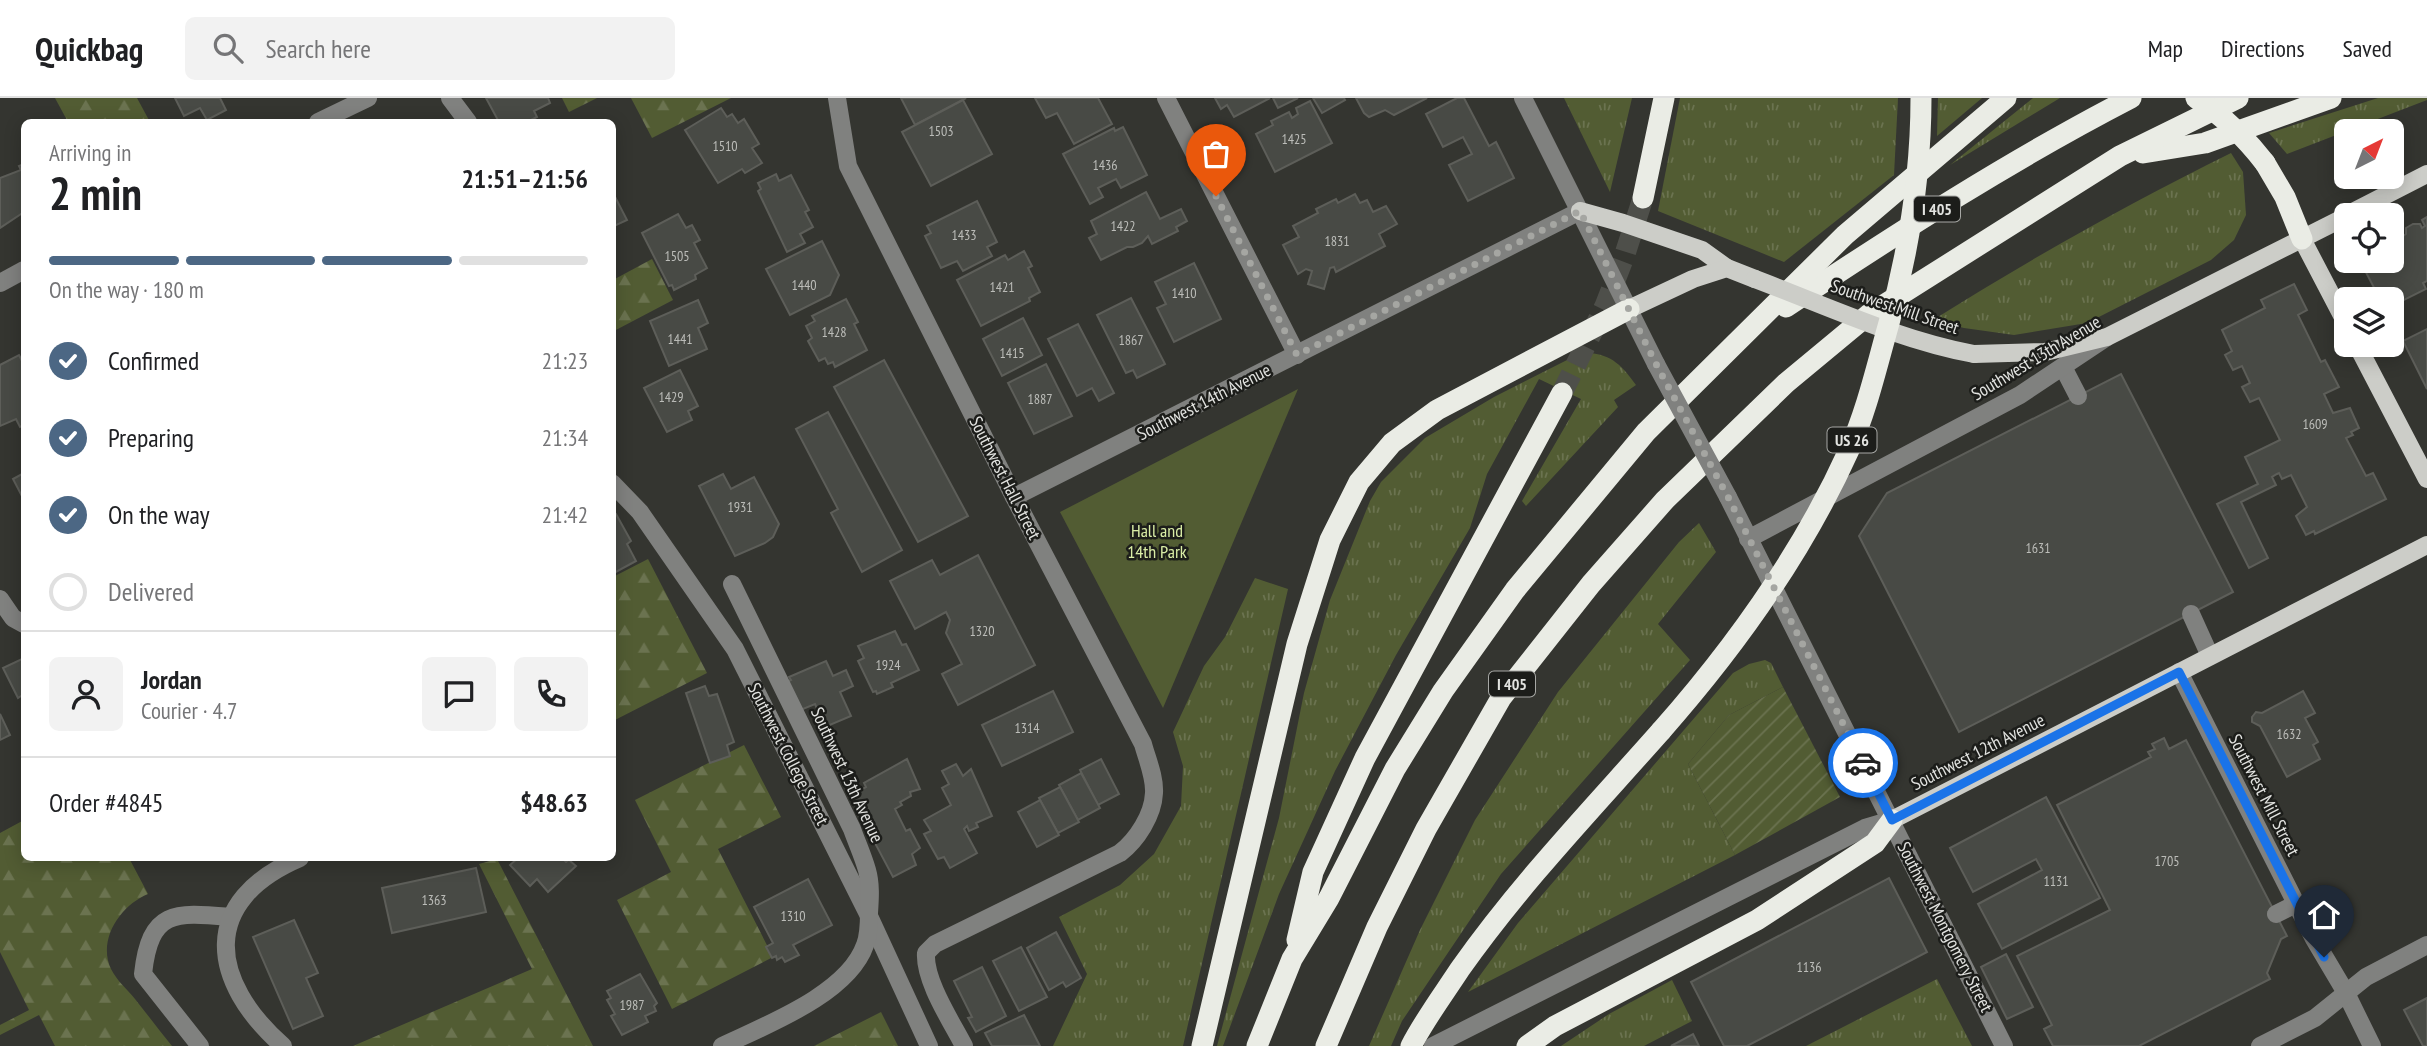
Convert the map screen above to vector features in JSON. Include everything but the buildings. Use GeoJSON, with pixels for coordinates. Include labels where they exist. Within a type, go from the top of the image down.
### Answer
{"type":"FeatureCollection","features":[{"type":"Feature","properties":{"kind":"highway"},"geometry":{"type":"LineString","coordinates":[[1643,198],[1664,98]]}},
{"type":"Feature","properties":{"kind":"highway","name":"US 26"},"geometry":{"type":"LineString","coordinates":[[1411,1046],[1422,1023],[1522,889],[1661,731],[1738,637],[1777,581],[1817,515],[1850,447],[1873,380],[1909,241],[1921,137],[1920,98]]}},
{"type":"Feature","properties":{"kind":"highway"},"geometry":{"type":"LineString","coordinates":[[1749,331],[1845,235],[2006,98]]}},
{"type":"Feature","properties":{"kind":"highway","name":"I 405"},"geometry":{"type":"LineString","coordinates":[[1257,1046],[1292,959],[1329,898],[1395,769],[1443,691],[1484,631],[1571,520],[1646,432],[1749,331],[1986,178],[2065,132],[2132,98]]}},
{"type":"Feature","properties":{"kind":"highway"},"geometry":{"type":"LineString","coordinates":[[2196,98],[2221,115],[2265,163],[2285,197],[2302,239]]}},
{"type":"Feature","properties":{"kind":"highway","name":"I 405"},"geometry":{"type":"LineString","coordinates":[[1326,1046],[1377,927],[1426,829],[1501,698],[1591,584],[1702,463],[1786,383],[1868,315],[2120,156],[2238,98]]}},
{"type":"Feature","properties":{"kind":"highway"},"geometry":{"type":"LineString","coordinates":[[2120,156],[2205,143],[2330,98]]}},
{"type":"Feature","properties":{"kind":"highway"},"geometry":{"type":"LineString","coordinates":[[1202,1046],[1297,644],[1330,540],[1359,482],[1392,443],[1437,410],[1629,309]]}},
{"type":"Feature","properties":{"kind":"highway"},"geometry":{"type":"LineString","coordinates":[[1292,959],[1313,872],[1365,758],[1562,393]]}},
{"type":"Feature","properties":{"kind":"highway"},"geometry":{"type":"LineString","coordinates":[[1527,1046],[1555,1026],[1757,920],[1875,843],[1892,820]]}},
{"type":"Feature","properties":{"kind":"main road","name":"Southwest 13th Avenue"},"geometry":{"type":"LineString","coordinates":[[2370,203],[2427,174]]}},
{"type":"Feature","properties":{"kind":"main road","name":"Southwest Mill Street"},"geometry":{"type":"LineString","coordinates":[[1580,211],[1702,250],[1727,268],[1946,349],[1974,354],[2045,352],[2108,338]]}},
{"type":"Feature","properties":{"kind":"main road","name":"Southwest 13th Avenue"},"geometry":{"type":"LineString","coordinates":[[2108,338],[2334,222]]}},
{"type":"Feature","properties":{"kind":"main road"},"geometry":{"type":"LineString","coordinates":[[2302,239],[2334,300]]}},
{"type":"Feature","properties":{"kind":"main road"},"geometry":{"type":"LineString","coordinates":[[1629,309],[1693,279],[1727,268]]}},
{"type":"Feature","properties":{"kind":"main road"},"geometry":{"type":"LineString","coordinates":[[2363,357],[2427,479]]}},
{"type":"Feature","properties":{"kind":"main road","name":"Southwest 12th Avenue"},"geometry":{"type":"LineString","coordinates":[[1892,820],[2427,545]]}},
{"type":"Feature","properties":{"kind":"street"},"geometry":{"type":"LineString","coordinates":[[324,119],[368,98]]}},
{"type":"Feature","properties":{"kind":"street"},"geometry":{"type":"LineString","coordinates":[[450,98],[466,119]]}},
{"type":"Feature","properties":{"kind":"street","name":"Southwest Hall Street"},"geometry":{"type":"LineString","coordinates":[[836,98],[848,166],[1014,497],[1143,744],[1154,792],[1143,825],[1128,847],[1120,853],[935,944],[926,953],[925,961],[930,975],[964,1046]]}},
{"type":"Feature","properties":{"kind":"street"},"geometry":{"type":"LineString","coordinates":[[1166,98],[1297,355]]}},
{"type":"Feature","properties":{"kind":"street","name":"Southwest Montgomery Street"},"geometry":{"type":"LineString","coordinates":[[1523,98],[1656,364],[1728,497],[1892,820],[2004,1046]]}},
{"type":"Feature","properties":{"kind":"street","name":"Southwest 14th Avenue"},"geometry":{"type":"LineString","coordinates":[[1014,497],[1580,211]]}},
{"type":"Feature","properties":{"kind":"street"},"geometry":{"type":"LineString","coordinates":[[0,283],[21,272]]}},
{"type":"Feature","properties":{"kind":"street","name":"Southwest 13th Avenue"},"geometry":{"type":"LineString","coordinates":[[1748,539],[2020,395],[2108,338]]}},
{"type":"Feature","properties":{"kind":"street"},"geometry":{"type":"LineString","coordinates":[[2063,367],[2078,396]]}},
{"type":"Feature","properties":{"kind":"street","name":"Southwest College Street"},"geometry":{"type":"LineString","coordinates":[[616,487],[640,512],[735,649],[869,916],[929,1046]]}},
{"type":"Feature","properties":{"kind":"street","name":"Southwest 13th Avenue"},"geometry":{"type":"LineString","coordinates":[[722,1046],[802,1007],[834,984],[860,955],[868,935],[869,916],[869,878],[857,842],[732,583]]}},
{"type":"Feature","properties":{"kind":"street"},"geometry":{"type":"LineString","coordinates":[[0,599],[7,611],[21,623]]}},
{"type":"Feature","properties":{"kind":"street"},"geometry":{"type":"LineString","coordinates":[[2191,614],[2210,656]]}},
{"type":"Feature","properties":{"kind":"street","name":"Southwest Mill Street"},"geometry":{"type":"LineString","coordinates":[[2179,672],[2296,904],[2372,1046]]}},
{"type":"Feature","properties":{"kind":"street","name":"Southwest 12th Avenue"},"geometry":{"type":"LineString","coordinates":[[1433,1046],[1865,828],[1892,820]]}},
{"type":"Feature","properties":{"kind":"street"},"geometry":{"type":"LineString","coordinates":[[282,1046],[260,1024],[234,988],[225,947],[225,932],[231,917],[258,882],[295,861]]}},
{"type":"Feature","properties":{"kind":"street"},"geometry":{"type":"LineString","coordinates":[[2276,914],[2296,904]]}},
{"type":"Feature","properties":{"kind":"street"},"geometry":{"type":"LineString","coordinates":[[200,1046],[143,974],[145,951],[161,923],[177,915],[231,917]]}},
{"type":"Feature","properties":{"kind":"street"},"geometry":{"type":"LineString","coordinates":[[2260,1046],[2315,1018],[2366,977],[2427,945]]}},
{"type":"Feature","properties":{"kind":"green space"},"geometry":{"type":"Polygon","coordinates":[[[55,98],[137,98],[148,119],[66,119],[55,98]]]}},
{"type":"Feature","properties":{"kind":"green space"},"geometry":{"type":"Polygon","coordinates":[[[562,98],[597,98],[569,112],[562,98]]]}},
{"type":"Feature","properties":{"kind":"green space"},"geometry":{"type":"Polygon","coordinates":[[[631,98],[731,98],[652,138],[631,98]]]}},
{"type":"Feature","properties":{"kind":"green space"},"geometry":{"type":"Polygon","coordinates":[[[1564,98],[1632,98],[1610,192],[1564,98]]]}},
{"type":"Feature","properties":{"kind":"green space"},"geometry":{"type":"Polygon","coordinates":[[[1680,98],[1898,98],[1894,175],[1784,262],[1658,211],[1680,98]]]}},
{"type":"Feature","properties":{"kind":"green space"},"geometry":{"type":"Polygon","coordinates":[[[1938,98],[1982,98],[1937,136],[1938,98]]]}},
{"type":"Feature","properties":{"kind":"green space"},"geometry":{"type":"Polygon","coordinates":[[[2033,98],[2060,98],[1950,165],[2033,98]]]}},
{"type":"Feature","properties":{"kind":"green space"},"geometry":{"type":"Polygon","coordinates":[[[2378,98],[2427,98],[2378,119],[2334,119],[2334,136],[2287,154],[2269,133],[2378,98]]]}},
{"type":"Feature","properties":{"kind":"green space"},"geometry":{"type":"Polygon","coordinates":[[[2231,153],[2243,172],[2246,215],[2234,240],[2211,260],[2087,323],[2014,335],[1964,328],[1933,320],[2080,233],[2231,153]]]}},
{"type":"Feature","properties":{"kind":"green space"},"geometry":{"type":"Polygon","coordinates":[[[652,259],[673,300],[616,330],[616,278],[652,259]]]}},
{"type":"Feature","properties":{"kind":"green space"},"geometry":{"type":"Polygon","coordinates":[[[1588,353],[1604,356],[1616,363],[1636,385],[1614,400],[1618,407],[1526,506],[1522,501],[1581,399],[1539,379],[1487,474],[1470,528],[1396,655],[1335,771],[1279,894],[1223,1046],[1217,1046],[1279,818],[1304,693],[1330,600],[1370,501],[1381,482],[1425,438],[1494,397],[1573,357],[1588,353]]]}},
{"type":"Feature","properties":{"kind":"green space","name":"Hall and 14th Park"},"geometry":{"type":"Polygon","coordinates":[[[1298,389],[1163,708],[1060,512],[1298,389]]]}},
{"type":"Feature","properties":{"kind":"green space"},"geometry":{"type":"Polygon","coordinates":[[[1699,523],[1716,552],[1658,624],[1690,660],[1501,874],[1402,1021],[1391,1046],[1369,1046],[1420,930],[1475,820],[1558,692],[1679,542],[1699,523]]]}},
{"type":"Feature","properties":{"kind":"green space"},"geometry":{"type":"Polygon","coordinates":[[[648,559],[707,673],[616,719],[616,575],[648,559]]]}},
{"type":"Feature","properties":{"kind":"green space"},"geometry":{"type":"Polygon","coordinates":[[[1255,578],[1288,589],[1183,1046],[1053,1046],[1087,974],[1059,917],[1120,885],[1154,854],[1181,806],[1183,766],[1173,732],[1204,666],[1225,637],[1255,578]]]}},
{"type":"Feature","properties":{"kind":"green space"},"geometry":{"type":"Polygon","coordinates":[[[1765,660],[1771,663],[1783,687],[1729,715],[1688,764],[1735,855],[1468,992],[1518,923],[1733,673],[1749,664],[1765,660]]]}},
{"type":"Feature","properties":{"kind":"green space"},"geometry":{"type":"Polygon","coordinates":[[[1783,687],[1840,797],[1735,855],[1688,764],[1729,715],[1783,687]]]}},
{"type":"Feature","properties":{"kind":"green space"},"geometry":{"type":"Polygon","coordinates":[[[744,745],[781,817],[718,849],[773,957],[672,1009],[617,900],[671,872],[635,800],[744,745]]]}},
{"type":"Feature","properties":{"kind":"green space"},"geometry":{"type":"Polygon","coordinates":[[[21,822],[21,861],[131,861],[148,894],[129,906],[114,924],[109,935],[107,958],[116,977],[172,1046],[55,1046],[39,1015],[0,1035],[0,1025],[29,1010],[0,952],[0,833],[21,822]]]}},
{"type":"Feature","properties":{"kind":"green space"},"geometry":{"type":"Polygon","coordinates":[[[498,861],[593,1046],[353,1046],[532,969],[479,864],[498,861]]]}},
{"type":"Feature","properties":{"kind":"green space"},"geometry":{"type":"Polygon","coordinates":[[[1937,979],[1972,1046],[1806,1046],[1937,979]]]}},
{"type":"Feature","properties":{"kind":"green space"},"geometry":{"type":"Polygon","coordinates":[[[1672,980],[1692,1021],[1644,1046],[1561,1046],[1609,1014],[1672,980]]]}},
{"type":"Feature","properties":{"kind":"green space"},"geometry":{"type":"Polygon","coordinates":[[[881,1012],[898,1046],[814,1046],[881,1012]]]}},
{"type":"Feature","properties":{"kind":"tunnel"},"geometry":{"type":"LineString","coordinates":[[1562,393],[1605,306],[1643,198]]}},
{"type":"Feature","properties":{"kind":"way so far"},"geometry":{"type":"LineString","coordinates":[[1216,196],[1297,355],[1580,211],[1656,364],[1728,497],[1863,763]]}},
{"type":"Feature","properties":{"kind":"route"},"geometry":{"type":"LineString","coordinates":[[1863,763],[1892,820],[2179,672],[2324,957]]}}]}
